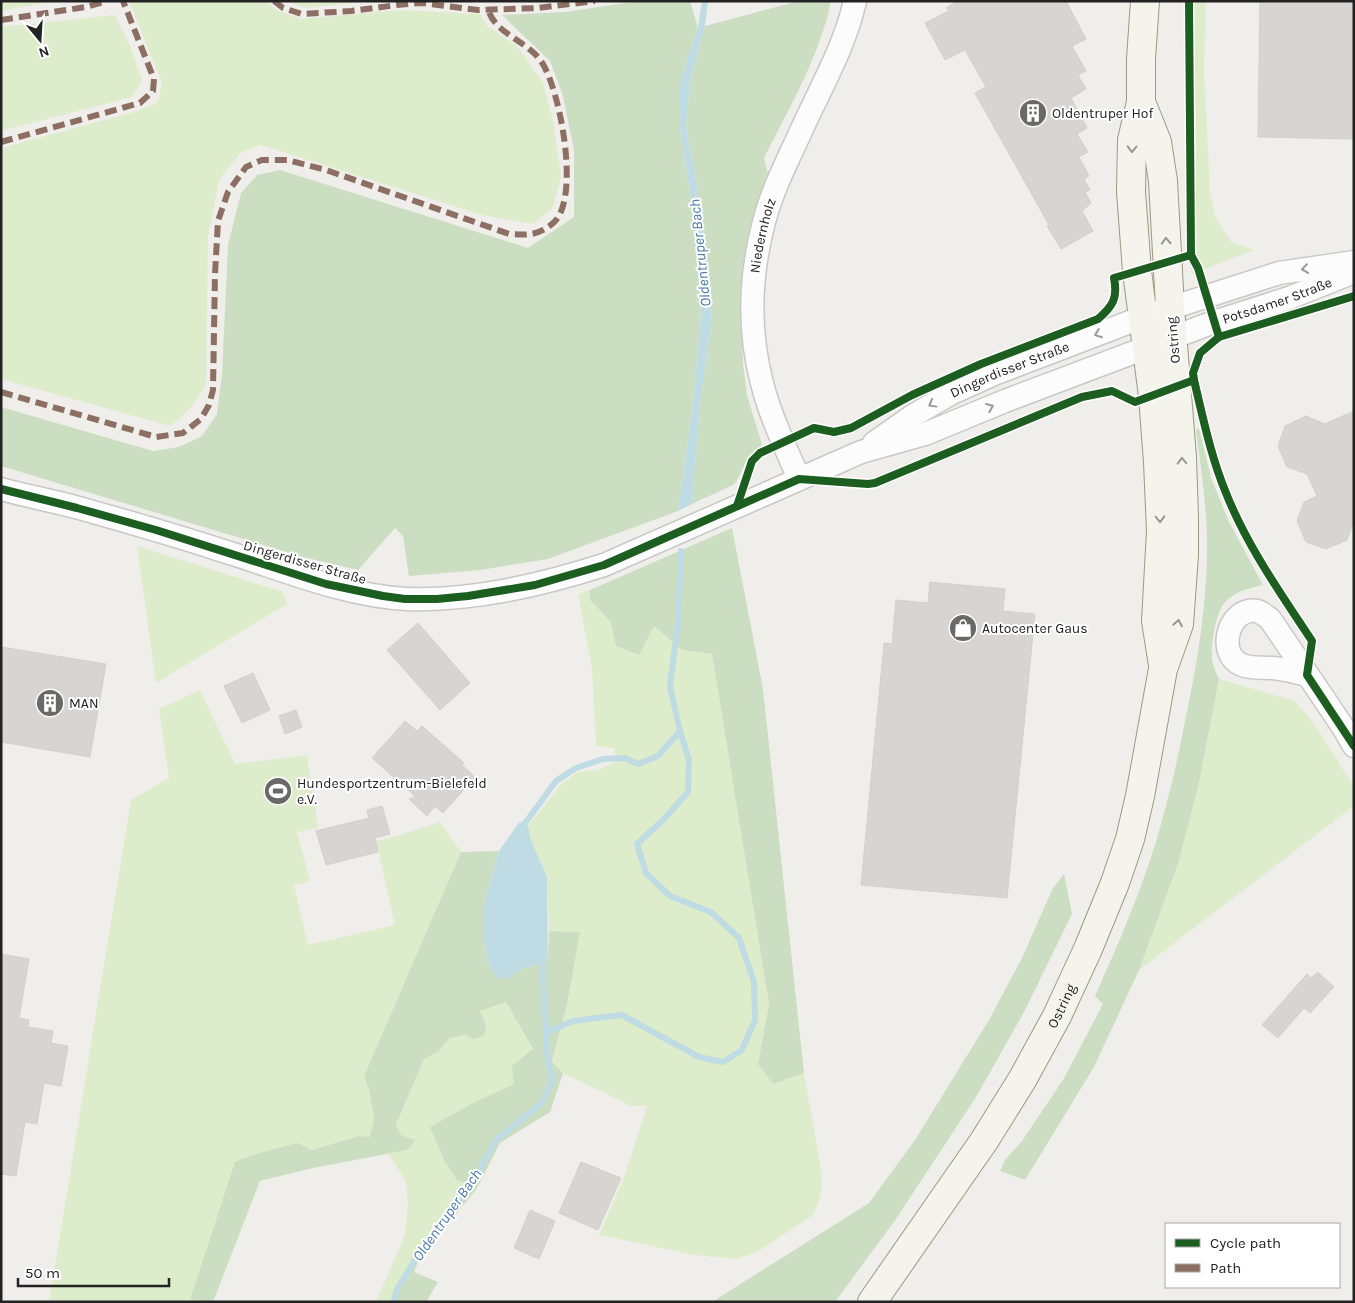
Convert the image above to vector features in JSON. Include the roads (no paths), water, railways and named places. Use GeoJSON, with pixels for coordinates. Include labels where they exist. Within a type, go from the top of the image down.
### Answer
{"type":"FeatureCollection","features":[{"type":"Feature","properties":{"kind":"main road","name":"Ostring"},"geometry":{"type":"LineString","coordinates":[[1144,1],[1141,102],[1132,140],[1131,192],[1137,271],[1148,348],[1158,462],[1161,532],[1156,621],[1163,669]]}},
{"type":"Feature","properties":{"kind":"main road","name":"Ostring"},"geometry":{"type":"LineString","coordinates":[[872,1302],[964,1172],[1012,1095],[1057,1016],[1088,949],[1115,883],[1130,839],[1140,796],[1163,669],[1178,624],[1184,555],[1182,457],[1170,307],[1163,181],[1157,142],[1141,102]]}},
{"type":"Feature","properties":{"kind":"street","name":"Niedernholz"},"geometry":{"type":"LineString","coordinates":[[798,479],[769,407],[757,362],[753,330],[752,294],[764,221],[780,177],[836,55],[855,1]]}},
{"type":"Feature","properties":{"kind":"street","name":"Potsdamer Straße"},"geometry":{"type":"LineString","coordinates":[[1170,307],[1279,273],[1354,262]]}},
{"type":"Feature","properties":{"kind":"street","name":"Potsdamer Straße"},"geometry":{"type":"LineString","coordinates":[[1173,338],[1214,322],[1289,298],[1354,272]]}},
{"type":"Feature","properties":{"kind":"street","name":"Dingerdisser Straße"},"geometry":{"type":"LineString","coordinates":[[861,452],[914,414],[952,393],[994,374],[1170,307]]}},
{"type":"Feature","properties":{"kind":"street","name":"Dingerdisser Straße"},"geometry":{"type":"LineString","coordinates":[[1,489],[156,530],[326,584],[405,599],[437,599],[468,596],[534,585],[604,565],[861,452],[925,434],[1006,401],[1173,338]]}},
{"type":"Feature","properties":{"kind":"street"},"geometry":{"type":"LineString","coordinates":[[1307,675],[1354,746]]}},
{"type":"Feature","properties":{"kind":"water"},"geometry":{"type":"Polygon","coordinates":[[[702,1],[708,1],[705,26],[690,82],[686,127],[702,218],[712,320],[700,402],[692,504],[678,511],[693,404],[701,311],[694,219],[680,129],[680,82],[698,28],[702,1]]]}},
{"type":"Feature","properties":{"kind":"water"},"geometry":{"type":"Polygon","coordinates":[[[520,821],[523,826],[528,826],[531,840],[547,877],[548,962],[523,968],[507,979],[496,977],[488,962],[484,941],[484,904],[499,851],[520,821]]]}},
{"type":"Feature","properties":{"kind":"waterway","name":"Oldentruper Bach"},"geometry":{"type":"LineString","coordinates":[[521,833],[523,826],[556,781],[576,768],[603,759],[625,758],[638,764],[658,756],[680,731],[670,686],[678,624],[681,551]]}},
{"type":"Feature","properties":{"kind":"waterway","name":"Oldentruper Bach"},"geometry":{"type":"LineString","coordinates":[[546,1033],[573,1021],[622,1015],[699,1057],[723,1062],[742,1050],[755,1020],[754,982],[739,938],[711,912],[670,896],[646,873],[637,844],[664,819],[688,792],[689,760],[680,731]]}},
{"type":"Feature","properties":{"kind":"waterway","name":"Oldentruper Bach"},"geometry":{"type":"LineString","coordinates":[[394,1302],[396,1291],[418,1255],[470,1187],[496,1140],[541,1104],[553,1079],[548,1064],[540,955]]}},
{"type":"Feature","properties":{"kind":"place","name":"Oldentruper Hof"},"geometry":{"type":"Point","coordinates":[1033,113]}},
{"type":"Feature","properties":{"kind":"place","name":"Autocenter Gaus"},"geometry":{"type":"Point","coordinates":[963,628]}},
{"type":"Feature","properties":{"kind":"place","name":"MAN"},"geometry":{"type":"Point","coordinates":[50,703]}},
{"type":"Feature","properties":{"kind":"place","name":"Hundesportzentrum-Bielefeld e.V."},"geometry":{"type":"Point","coordinates":[278,791]}}]}
